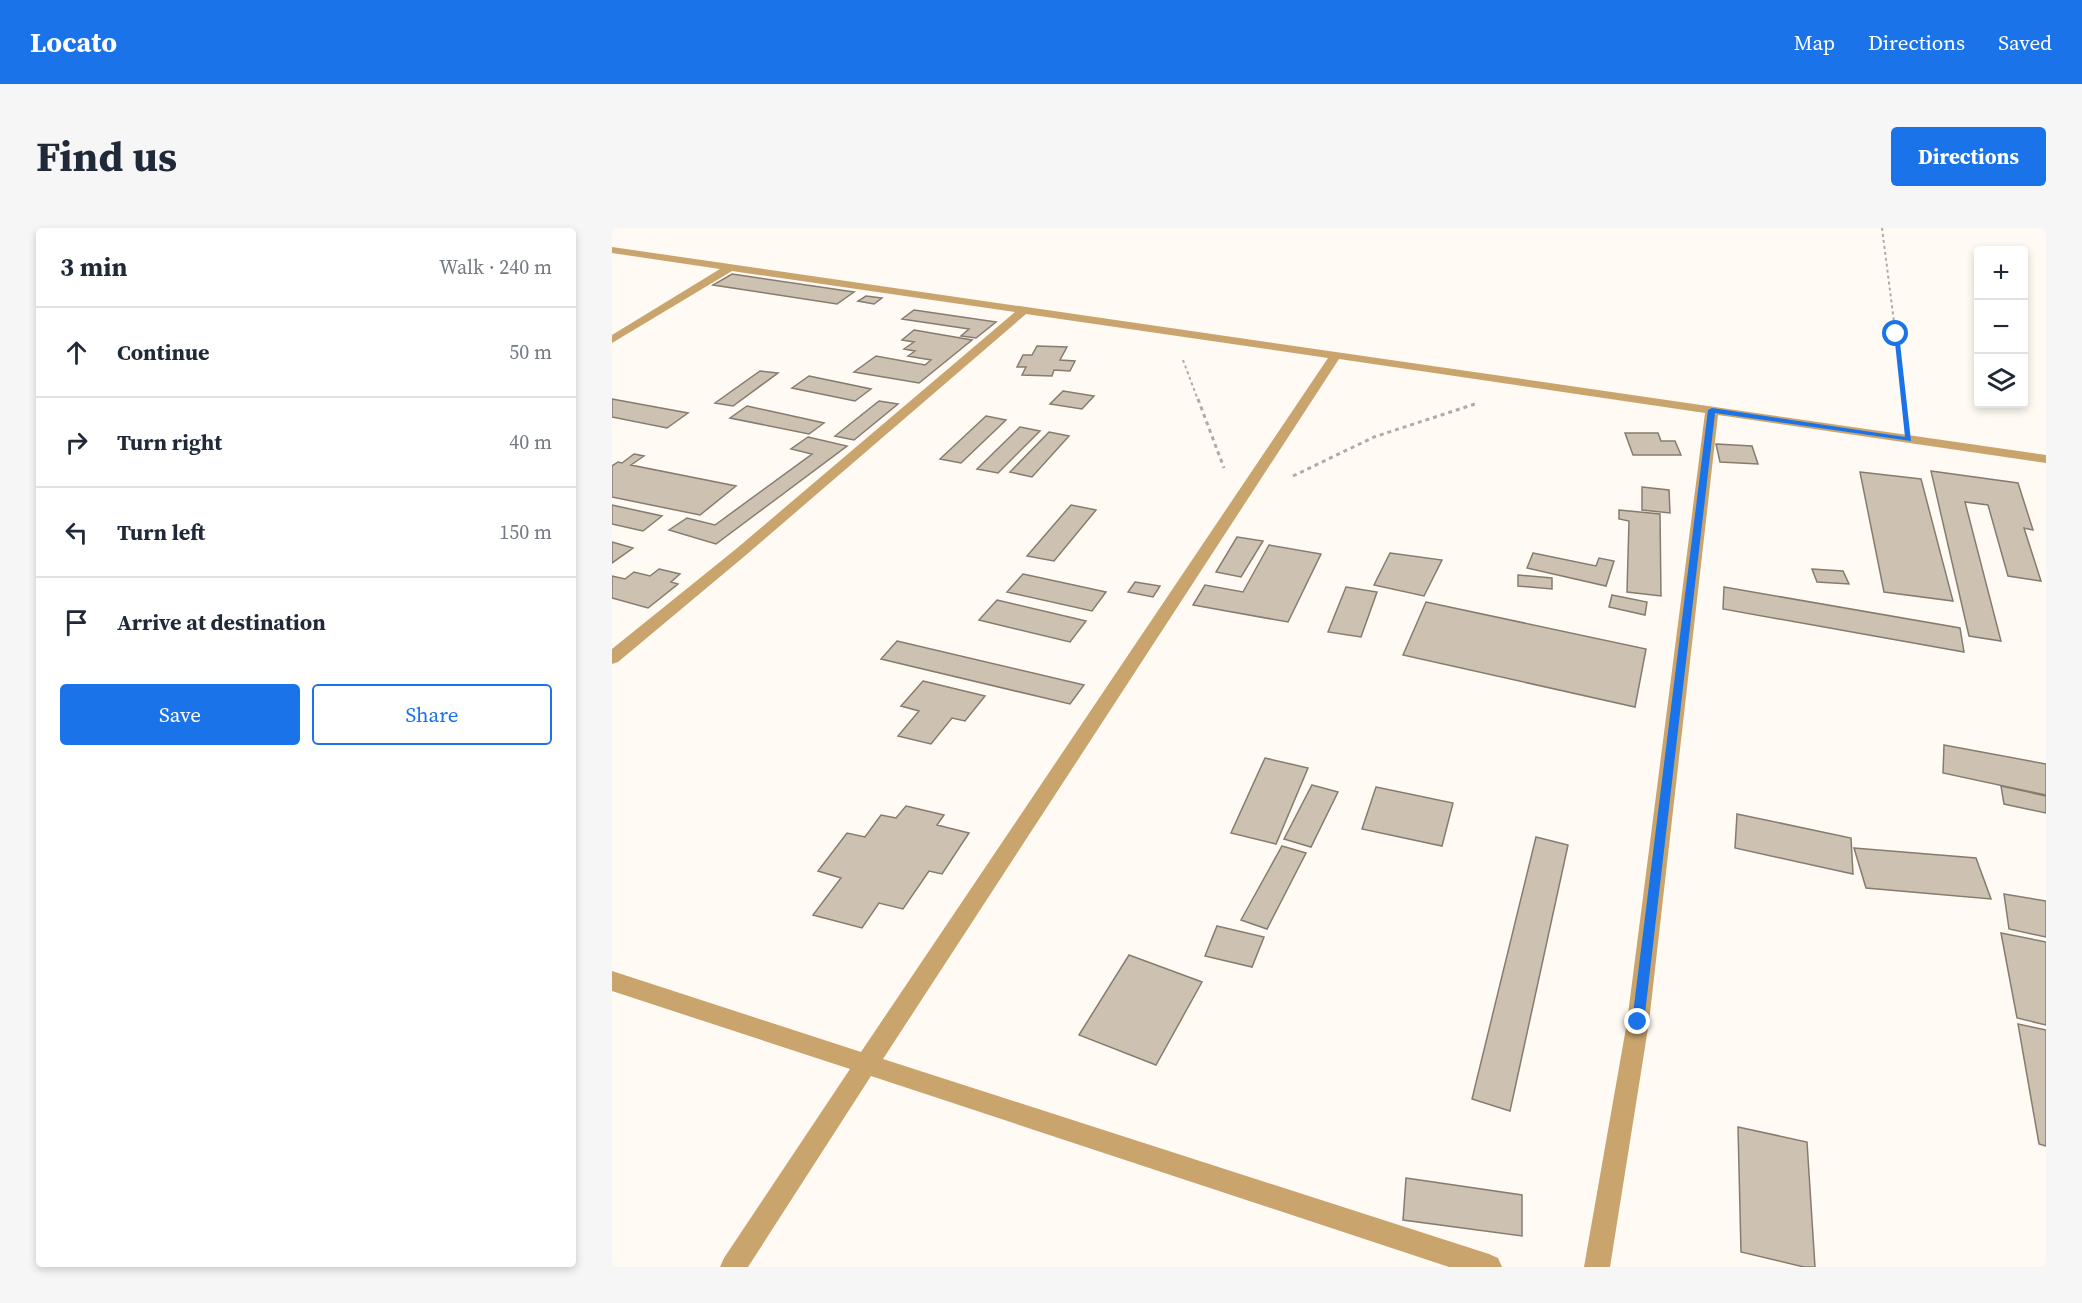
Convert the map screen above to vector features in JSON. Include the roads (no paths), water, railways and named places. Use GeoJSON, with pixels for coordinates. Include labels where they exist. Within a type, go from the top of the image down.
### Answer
{"type":"FeatureCollection","features":[{"type":"Feature","properties":{"kind":"street"},"geometry":{"type":"LineString","coordinates":[[612,249],[729,268],[1025,309],[2046,459]]}},
{"type":"Feature","properties":{"kind":"street"},"geometry":{"type":"LineString","coordinates":[[612,340],[729,268]]}},
{"type":"Feature","properties":{"kind":"street"},"geometry":{"type":"LineString","coordinates":[[612,658],[741,552],[1025,309]]}},
{"type":"Feature","properties":{"kind":"street"},"geometry":{"type":"LineString","coordinates":[[733,1267],[1336,355]]}},
{"type":"Feature","properties":{"kind":"street"},"geometry":{"type":"LineString","coordinates":[[1597,1267],[1638,1022],[1712,410]]}},
{"type":"Feature","properties":{"kind":"street"},"geometry":{"type":"LineString","coordinates":[[612,981],[1489,1267]]}}]}
